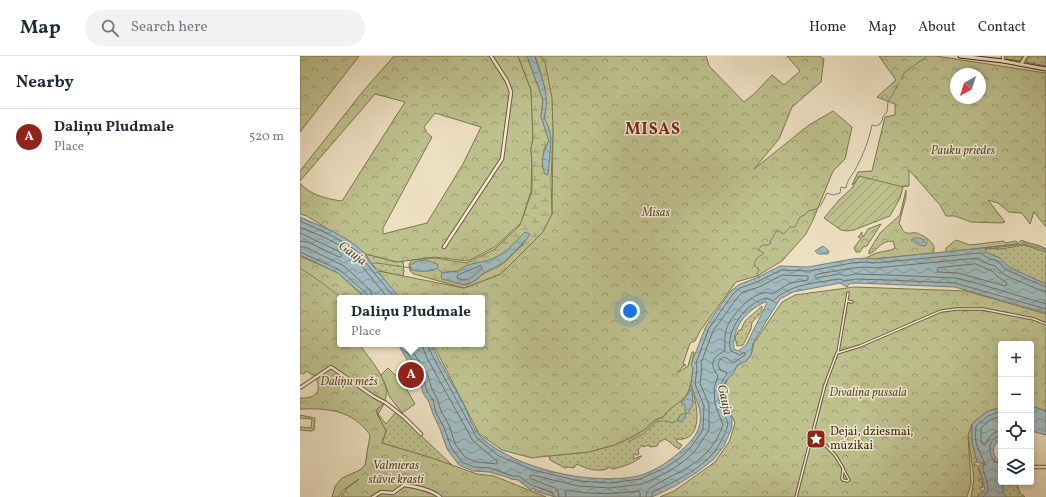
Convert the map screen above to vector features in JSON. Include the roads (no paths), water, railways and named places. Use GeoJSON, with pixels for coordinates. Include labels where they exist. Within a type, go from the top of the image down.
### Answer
{"type":"FeatureCollection","features":[{"type":"Feature","properties":{"kind":"main road"},"geometry":{"type":"LineString","coordinates":[[960,56],[1003,61],[1046,69]]}},
{"type":"Feature","properties":{"kind":"main road"},"geometry":{"type":"LineString","coordinates":[[1021,64],[1026,56]]}},
{"type":"Feature","properties":{"kind":"street"},"geometry":{"type":"LineString","coordinates":[[444,247],[502,159],[511,92],[507,81],[492,56]]}},
{"type":"Feature","properties":{"kind":"street"},"geometry":{"type":"LineString","coordinates":[[1003,56],[1003,61]]}},
{"type":"Feature","properties":{"kind":"street"},"geometry":{"type":"LineString","coordinates":[[796,497],[825,385],[835,354],[838,352],[848,293]]}},
{"type":"Feature","properties":{"kind":"street"},"geometry":{"type":"LineString","coordinates":[[847,300],[852,302]]}},
{"type":"Feature","properties":{"kind":"street"},"geometry":{"type":"LineString","coordinates":[[838,352],[860,346],[941,311],[957,309],[983,310],[1034,319],[1046,324]]}},
{"type":"Feature","properties":{"kind":"street"},"geometry":{"type":"LineString","coordinates":[[300,388],[331,367],[373,396],[386,403],[405,418],[421,434]]}},
{"type":"Feature","properties":{"kind":"street"},"geometry":{"type":"LineString","coordinates":[[812,433],[835,454],[849,480],[847,481],[842,479],[843,469]]}},
{"type":"Feature","properties":{"kind":"street"},"geometry":{"type":"LineString","coordinates":[[811,438],[820,441]]}},
{"type":"Feature","properties":{"kind":"street"},"geometry":{"type":"LineString","coordinates":[[1034,467],[1046,467]]}},
{"type":"Feature","properties":{"kind":"street"},"geometry":{"type":"LineString","coordinates":[[373,497],[381,492],[393,494],[404,485],[436,494],[440,497]]}},
{"type":"Feature","properties":{"kind":"water"},"geometry":{"type":"Polygon","coordinates":[[[527,56],[535,57],[546,94],[546,109],[544,117],[550,131],[551,143],[548,175],[545,174],[543,170],[542,162],[545,149],[549,141],[541,116],[543,100],[527,56]]]}},
{"type":"Feature","properties":{"kind":"water","name":"Gauja"},"geometry":{"type":"Polygon","coordinates":[[[300,217],[338,234],[357,246],[397,295],[363,295],[338,273],[300,255],[300,217]]]}},
{"type":"Feature","properties":{"kind":"water"},"geometry":{"type":"Polygon","coordinates":[[[525,232],[530,234],[527,239],[505,261],[476,280],[466,284],[461,284],[442,279],[442,273],[458,271],[472,264],[487,261],[500,255],[525,232]]]}},
{"type":"Feature","properties":{"kind":"water"},"geometry":{"type":"Polygon","coordinates":[[[914,238],[920,238],[927,243],[925,246],[919,245],[911,240],[914,238]]]}},
{"type":"Feature","properties":{"kind":"water"},"geometry":{"type":"Polygon","coordinates":[[[823,246],[829,251],[828,254],[818,254],[815,251],[823,246]]]}},
{"type":"Feature","properties":{"kind":"water"},"geometry":{"type":"Polygon","coordinates":[[[983,248],[986,249],[985,252],[1000,258],[1013,269],[1046,284],[1046,313],[955,287],[855,283],[849,284],[847,287],[840,283],[793,292],[780,299],[753,343],[751,355],[746,361],[737,365],[734,372],[725,382],[723,388],[724,404],[729,410],[727,414],[732,417],[732,427],[724,446],[714,459],[696,473],[675,486],[652,497],[555,497],[535,491],[534,488],[531,490],[518,480],[489,472],[473,471],[459,465],[447,449],[429,402],[423,393],[420,380],[400,347],[433,347],[464,405],[476,431],[481,437],[496,448],[513,458],[533,466],[577,476],[599,479],[619,479],[638,476],[669,461],[691,441],[699,428],[699,408],[693,392],[693,403],[689,412],[680,422],[678,420],[680,415],[686,413],[685,404],[682,404],[681,402],[689,393],[689,390],[693,391],[691,384],[693,368],[691,364],[706,326],[730,292],[738,285],[780,266],[808,267],[866,258],[874,259],[983,248]],[[765,302],[746,315],[738,327],[735,334],[734,349],[738,351],[746,345],[767,303],[765,302]]]}},
{"type":"Feature","properties":{"kind":"water"},"geometry":{"type":"Polygon","coordinates":[[[426,260],[437,264],[438,268],[425,271],[411,270],[410,265],[418,261],[426,260]]]}},
{"type":"Feature","properties":{"kind":"water"},"geometry":{"type":"Polygon","coordinates":[[[1034,407],[1046,411],[1046,435],[1034,432],[1034,407]]]}},
{"type":"Feature","properties":{"kind":"water"},"geometry":{"type":"Polygon","coordinates":[[[998,408],[998,442],[994,447],[996,458],[993,463],[998,458],[998,485],[1003,485],[1003,493],[1006,497],[977,497],[985,489],[982,480],[984,480],[981,476],[979,465],[986,465],[977,462],[972,442],[972,424],[986,412],[998,408]]]}},
{"type":"Feature","properties":{"kind":"waterway"},"geometry":{"type":"LineString","coordinates":[[901,79],[905,72],[926,57]]}},
{"type":"Feature","properties":{"kind":"waterway"},"geometry":{"type":"LineString","coordinates":[[759,278],[757,274],[759,269],[754,265],[756,259],[764,253],[758,250],[762,245],[768,245],[771,243],[770,241],[777,230],[784,234],[790,227],[795,227],[800,217],[805,215],[808,211],[819,207],[827,193],[833,195],[840,193],[841,187],[846,188],[863,153],[872,125],[876,126],[880,124],[883,119],[882,118],[887,112],[888,102],[899,83]]}},
{"type":"Feature","properties":{"kind":"waterway"},"geometry":{"type":"LineString","coordinates":[[986,249],[1023,244],[1044,249],[1046,251]]}},
{"type":"Feature","properties":{"kind":"waterway","name":"Gauja"},"geometry":{"type":"LineString","coordinates":[[372,263],[412,268]]}},
{"type":"Feature","properties":{"kind":"waterway"},"geometry":{"type":"LineString","coordinates":[[300,268],[338,295]]}},
{"type":"Feature","properties":{"kind":"waterway"},"geometry":{"type":"LineString","coordinates":[[438,269],[442,273]]}},
{"type":"Feature","properties":{"kind":"waterway"},"geometry":{"type":"LineString","coordinates":[[628,442],[643,434],[657,421],[667,421],[672,423],[678,420]]}},
{"type":"Feature","properties":{"kind":"place","name":"Daliņu Pludmale"},"geometry":{"type":"Point","coordinates":[411,375]}},
{"type":"Feature","properties":{"kind":"place","name":"Dejai, dziesmai, mūzikai"},"geometry":{"type":"Point","coordinates":[816,439]}},
{"type":"Feature","properties":{"kind":"district","name":"MISAS"},"geometry":{"type":"Point","coordinates":[653,130]}},
{"type":"Feature","properties":{"kind":"park label","name":"Pauku priedes"},"geometry":{"type":"Point","coordinates":[963,151]}},
{"type":"Feature","properties":{"kind":"park label","name":"Misas"},"geometry":{"type":"Point","coordinates":[656,213]}},
{"type":"Feature","properties":{"kind":"park label","name":"Daliņu mežs"},"geometry":{"type":"Point","coordinates":[349,382]}},
{"type":"Feature","properties":{"kind":"park label","name":"Dīvaliņa pussala"},"geometry":{"type":"Point","coordinates":[868,393]}},
{"type":"Feature","properties":{"kind":"park label","name":"Valmieras stāvie krasti"},"geometry":{"type":"Point","coordinates":[396,473]}}]}
